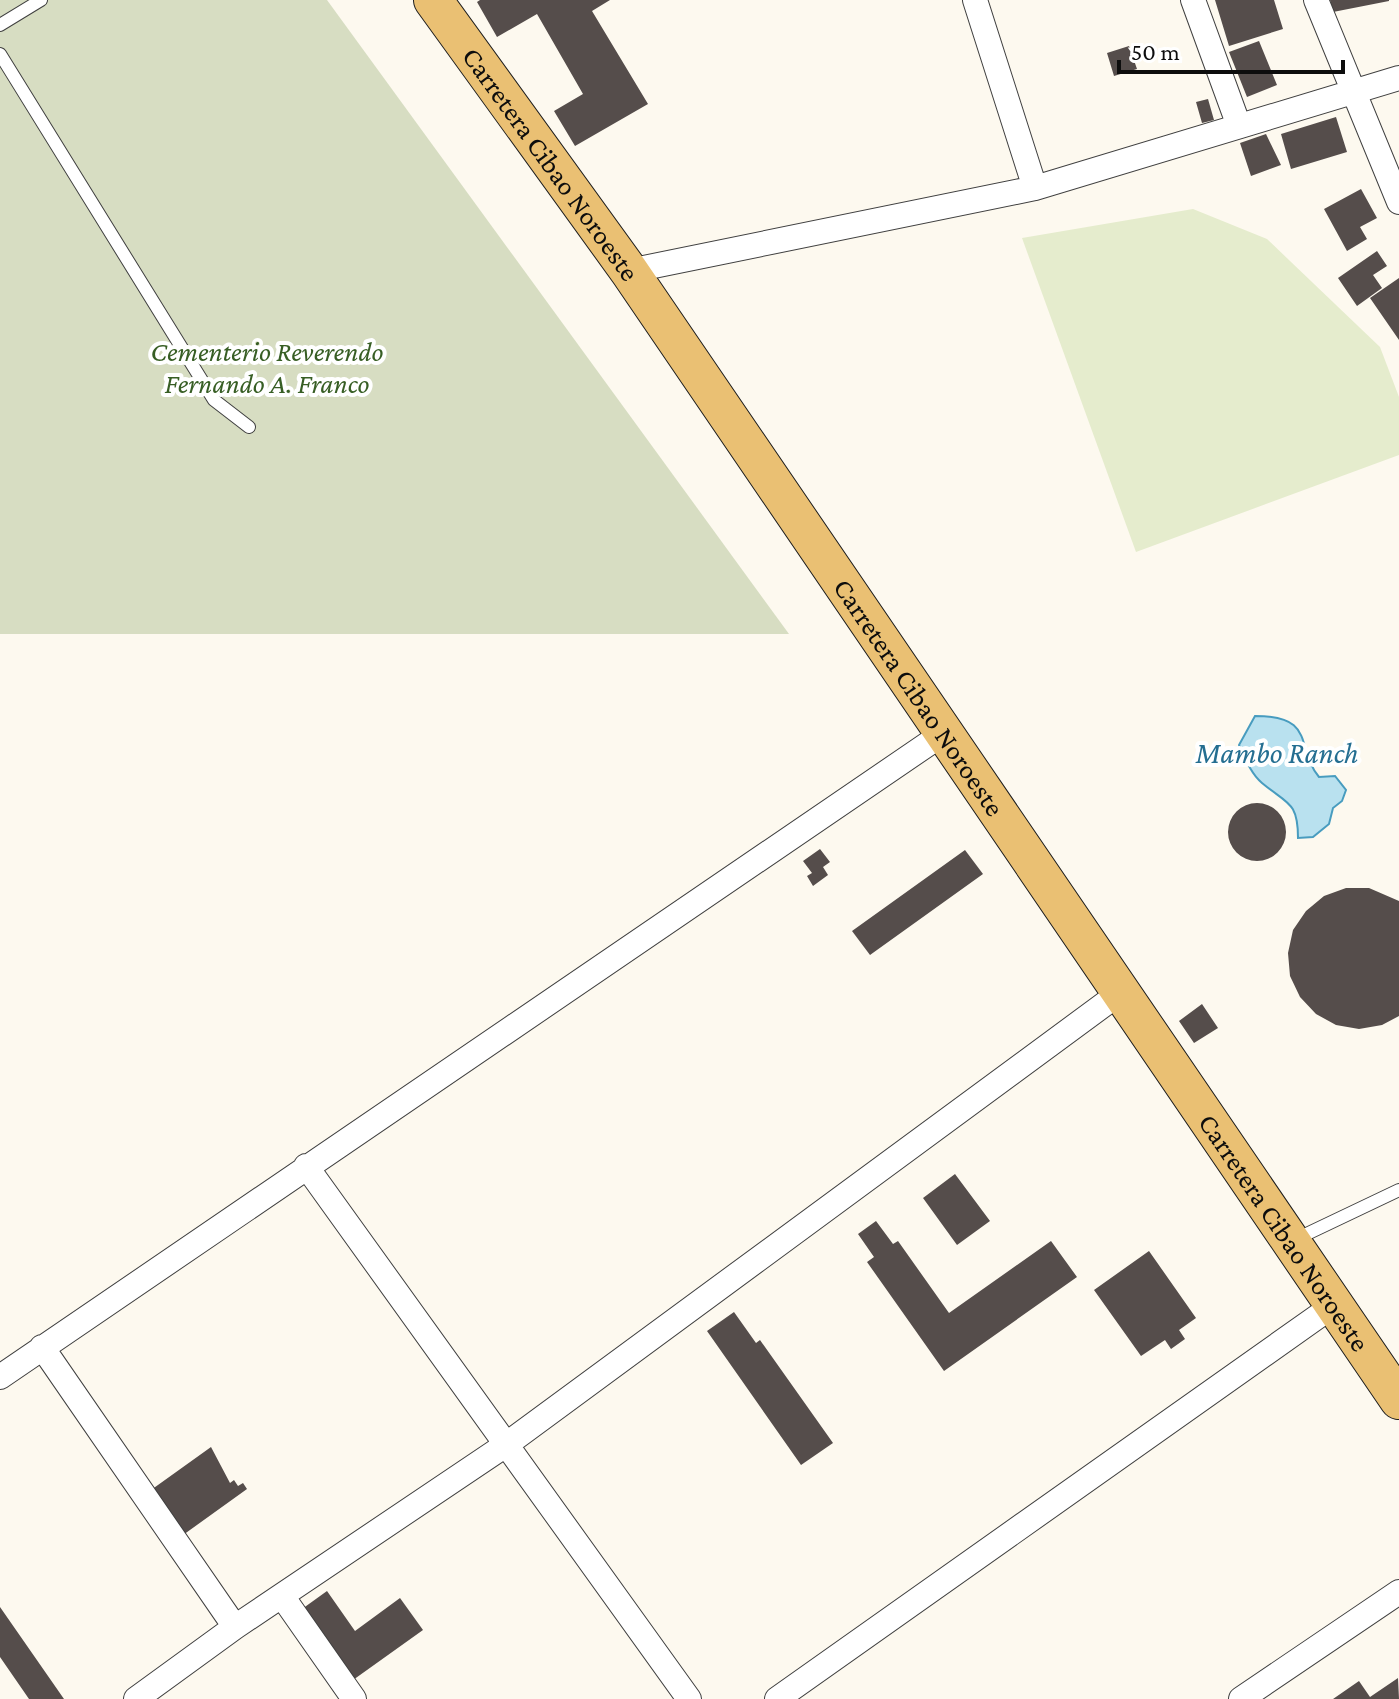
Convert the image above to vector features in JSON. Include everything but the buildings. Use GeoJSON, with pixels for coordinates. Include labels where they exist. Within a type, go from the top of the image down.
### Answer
{"type":"FeatureCollection","features":[{"type":"Feature","properties":{"kind":"main road","name":"Carretera Cibao Noroeste"},"geometry":{"type":"LineString","coordinates":[[436,1],[629,271],[1399,1400]]}},
{"type":"Feature","properties":{"kind":"street"},"geometry":{"type":"LineString","coordinates":[[975,0],[1035,188]]}},
{"type":"Feature","properties":{"kind":"street"},"geometry":{"type":"LineString","coordinates":[[1193,0],[1239,126]]}},
{"type":"Feature","properties":{"kind":"street"},"geometry":{"type":"LineString","coordinates":[[1316,0],[1399,202]]}},
{"type":"Feature","properties":{"kind":"street"},"geometry":{"type":"LineString","coordinates":[[629,271],[1035,188],[1399,78]]}},
{"type":"Feature","properties":{"kind":"street"},"geometry":{"type":"LineString","coordinates":[[0,1377],[944,733]]}},
{"type":"Feature","properties":{"kind":"street"},"geometry":{"type":"LineString","coordinates":[[136,1699],[235,1627],[507,1444],[1121,992]]}},
{"type":"Feature","properties":{"kind":"street"},"geometry":{"type":"LineString","coordinates":[[306,1166],[689,1699]]}},
{"type":"Feature","properties":{"kind":"street"},"geometry":{"type":"LineString","coordinates":[[777,1699],[1334,1305]]}},
{"type":"Feature","properties":{"kind":"street"},"geometry":{"type":"LineString","coordinates":[[42,1347],[235,1627]]}},
{"type":"Feature","properties":{"kind":"street"},"geometry":{"type":"LineString","coordinates":[[1241,1699],[1399,1592]]}},
{"type":"Feature","properties":{"kind":"street"},"geometry":{"type":"LineString","coordinates":[[282,1596],[354,1699]]}},
{"type":"Feature","properties":{"kind":"lane"},"geometry":{"type":"LineString","coordinates":[[0,25],[41,0]]}},
{"type":"Feature","properties":{"kind":"lane"},"geometry":{"type":"LineString","coordinates":[[0,54],[214,400],[249,427]]}},
{"type":"Feature","properties":{"kind":"lane"},"geometry":{"type":"LineString","coordinates":[[1291,1241],[1399,1190]]}},
{"type":"Feature","properties":{"kind":"green space","name":"Cementerio Reverendo Fernando A. Franco"},"geometry":{"type":"Polygon","coordinates":[[[0,0],[327,0],[789,634],[0,634],[0,0]]]}},
{"type":"Feature","properties":{"kind":"green space"},"geometry":{"type":"Polygon","coordinates":[[[1193,209],[1267,239],[1380,347],[1399,397],[1399,455],[1136,552],[1022,238],[1193,209]]]}},
{"type":"Feature","properties":{"kind":"water","name":"Mambo Ranch"},"geometry":{"type":"Polygon","coordinates":[[[1255,716],[1288,721],[1301,736],[1319,777],[1335,776],[1346,790],[1342,801],[1333,808],[1329,824],[1313,837],[1298,838],[1296,817],[1289,804],[1258,779],[1246,760],[1239,745],[1255,716]]]}}]}
